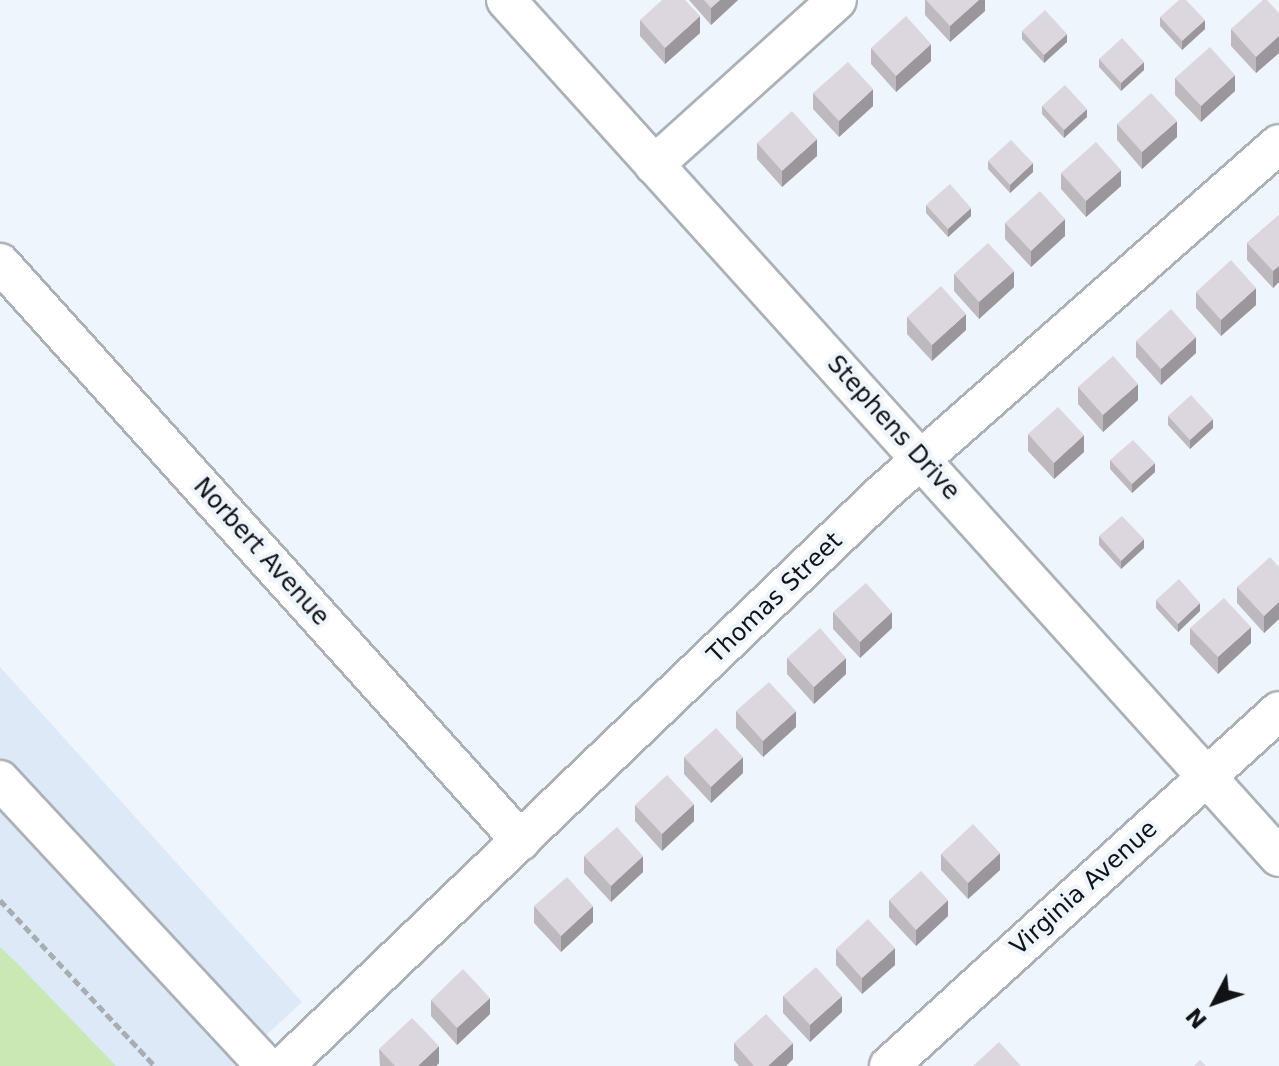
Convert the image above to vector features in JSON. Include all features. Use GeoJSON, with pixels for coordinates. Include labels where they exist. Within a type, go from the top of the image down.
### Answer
{"type":"FeatureCollection","features":[{"type":"Feature","properties":{"kind":"street","name":"Stephens Drive"},"geometry":{"type":"LineString","coordinates":[[506,0],[1279,857]]}},
{"type":"Feature","properties":{"kind":"street"},"geometry":{"type":"LineString","coordinates":[[654,165],[837,0]]}},
{"type":"Feature","properties":{"kind":"street","name":"Thomas Street"},"geometry":{"type":"LineString","coordinates":[[284,1066],[921,459],[1279,144]]}},
{"type":"Feature","properties":{"kind":"street","name":"Norbert Avenue"},"geometry":{"type":"LineString","coordinates":[[0,263],[521,841]]}},
{"type":"Feature","properties":{"kind":"street","name":"Virginia Avenue"},"geometry":{"type":"LineString","coordinates":[[889,1066],[1279,711]]}},
{"type":"Feature","properties":{"kind":"street"},"geometry":{"type":"LineString","coordinates":[[0,780],[266,1066]]}},
{"type":"Feature","properties":{"kind":"path"},"geometry":{"type":"LineString","coordinates":[[0,900],[155,1066]]}},
{"type":"Feature","properties":{"kind":"shaded area"},"geometry":{"type":"Polygon","coordinates":[[[0,667],[302,1002],[233,1066],[0,1066],[0,667]]]}},
{"type":"Feature","properties":{"kind":"green space"},"geometry":{"type":"Polygon","coordinates":[[[0,947],[18,964],[116,1066],[0,1066],[0,947]]]}},
{"type":"Feature","properties":{"kind":"building"},"geometry":{"type":"Polygon","coordinates":[[[662,0],[685,0],[700,16],[665,48],[640,20],[662,0]]]}},
{"type":"Feature","properties":{"kind":"building"},"geometry":{"type":"Polygon","coordinates":[[[704,0],[720,0],[711,8],[704,0]]]}},
{"type":"Feature","properties":{"kind":"building"},"geometry":{"type":"Polygon","coordinates":[[[926,0],[979,0],[950,26],[926,0]]]}},
{"type":"Feature","properties":{"kind":"building"},"geometry":{"type":"Polygon","coordinates":[[[1179,0],[1186,0],[1205,20],[1182,41],[1160,17],[1179,0]]]}},
{"type":"Feature","properties":{"kind":"building"},"geometry":{"type":"Polygon","coordinates":[[[1263,0],[1267,0],[1279,13],[1279,36],[1256,57],[1231,29],[1263,0]]]}},
{"type":"Feature","properties":{"kind":"building"},"geometry":{"type":"Polygon","coordinates":[[[1045,10],[1067,34],[1044,55],[1022,31],[1045,10]]]}},
{"type":"Feature","properties":{"kind":"building"},"geometry":{"type":"Polygon","coordinates":[[[906,16],[931,44],[896,76],[871,48],[906,16]]]}},
{"type":"Feature","properties":{"kind":"building"},"geometry":{"type":"Polygon","coordinates":[[[1122,38],[1144,62],[1121,83],[1099,59],[1122,38]]]}},
{"type":"Feature","properties":{"kind":"building"},"geometry":{"type":"Polygon","coordinates":[[[1210,47],[1235,75],[1201,106],[1175,78],[1210,47]]]}},
{"type":"Feature","properties":{"kind":"building"},"geometry":{"type":"Polygon","coordinates":[[[848,62],[873,89],[839,121],[813,93],[848,62]]]}},
{"type":"Feature","properties":{"kind":"building"},"geometry":{"type":"Polygon","coordinates":[[[1065,85],[1087,109],[1064,130],[1042,106],[1065,85]]]}},
{"type":"Feature","properties":{"kind":"building"},"geometry":{"type":"Polygon","coordinates":[[[1151,93],[1177,121],[1142,152],[1117,124],[1151,93]]]}},
{"type":"Feature","properties":{"kind":"building"},"geometry":{"type":"Polygon","coordinates":[[[792,111],[817,139],[782,171],[757,143],[792,111]]]}},
{"type":"Feature","properties":{"kind":"building"},"geometry":{"type":"Polygon","coordinates":[[[1011,140],[1033,163],[1010,185],[988,161],[1011,140]]]}},
{"type":"Feature","properties":{"kind":"building"},"geometry":{"type":"Polygon","coordinates":[[[1096,142],[1121,170],[1086,201],[1061,173],[1096,142]]]}},
{"type":"Feature","properties":{"kind":"building"},"geometry":{"type":"Polygon","coordinates":[[[950,184],[971,208],[948,229],[926,205],[950,184]]]}},
{"type":"Feature","properties":{"kind":"building"},"geometry":{"type":"Polygon","coordinates":[[[1040,191],[1065,219],[1031,251],[1005,223],[1040,191]]]}},
{"type":"Feature","properties":{"kind":"building"},"geometry":{"type":"Polygon","coordinates":[[[1279,215],[1279,266],[1273,271],[1247,243],[1279,215]]]}},
{"type":"Feature","properties":{"kind":"building"},"geometry":{"type":"Polygon","coordinates":[[[988,243],[1014,271],[979,302],[954,274],[988,243]]]}},
{"type":"Feature","properties":{"kind":"building"},"geometry":{"type":"Polygon","coordinates":[[[1231,260],[1256,288],[1221,320],[1196,292],[1231,260]]]}},
{"type":"Feature","properties":{"kind":"building"},"geometry":{"type":"Polygon","coordinates":[[[941,286],[966,314],[932,345],[907,317],[941,286]]]}},
{"type":"Feature","properties":{"kind":"building"},"geometry":{"type":"Polygon","coordinates":[[[1171,309],[1196,337],[1161,369],[1136,341],[1171,309]]]}},
{"type":"Feature","properties":{"kind":"building"},"geometry":{"type":"Polygon","coordinates":[[[1113,356],[1138,384],[1103,415],[1078,387],[1113,356]]]}},
{"type":"Feature","properties":{"kind":"building"},"geometry":{"type":"Polygon","coordinates":[[[1191,395],[1213,419],[1190,440],[1168,416],[1191,395]]]}},
{"type":"Feature","properties":{"kind":"building"},"geometry":{"type":"Polygon","coordinates":[[[1058,407],[1084,435],[1054,463],[1028,434],[1058,407]]]}},
{"type":"Feature","properties":{"kind":"building"},"geometry":{"type":"Polygon","coordinates":[[[1133,440],[1155,463],[1132,484],[1110,460],[1133,440]]]}},
{"type":"Feature","properties":{"kind":"building"},"geometry":{"type":"Polygon","coordinates":[[[1122,516],[1144,539],[1121,561],[1099,536],[1122,516]]]}},
{"type":"Feature","properties":{"kind":"building"},"geometry":{"type":"Polygon","coordinates":[[[1270,557],[1279,567],[1279,602],[1264,616],[1237,587],[1270,557]]]}},
{"type":"Feature","properties":{"kind":"building"},"geometry":{"type":"Polygon","coordinates":[[[1179,579],[1200,603],[1178,624],[1156,600],[1179,579]]]}},
{"type":"Feature","properties":{"kind":"building"},"geometry":{"type":"Polygon","coordinates":[[[866,583],[892,612],[860,642],[833,612],[866,583]]]}},
{"type":"Feature","properties":{"kind":"building"},"geometry":{"type":"Polygon","coordinates":[[[1224,598],[1251,627],[1218,657],[1190,628],[1224,598]]]}},
{"type":"Feature","properties":{"kind":"building"},"geometry":{"type":"Polygon","coordinates":[[[820,628],[846,658],[814,687],[787,658],[820,628]]]}},
{"type":"Feature","properties":{"kind":"building"},"geometry":{"type":"Polygon","coordinates":[[[769,682],[796,711],[763,741],[736,711],[769,682]]]}},
{"type":"Feature","properties":{"kind":"building"},"geometry":{"type":"Polygon","coordinates":[[[716,728],[743,757],[711,787],[684,757],[716,728]]]}},
{"type":"Feature","properties":{"kind":"building"},"geometry":{"type":"Polygon","coordinates":[[[667,775],[694,804],[662,834],[635,805],[667,775]]]}},
{"type":"Feature","properties":{"kind":"building"},"geometry":{"type":"Polygon","coordinates":[[[973,824],[1000,853],[968,883],[941,854],[973,824]]]}},
{"type":"Feature","properties":{"kind":"building"},"geometry":{"type":"Polygon","coordinates":[[[617,827],[643,856],[611,886],[584,856],[617,827]]]}},
{"type":"Feature","properties":{"kind":"building"},"geometry":{"type":"Polygon","coordinates":[[[921,871],[948,900],[916,930],[889,900],[921,871]]]}},
{"type":"Feature","properties":{"kind":"building"},"geometry":{"type":"Polygon","coordinates":[[[567,877],[593,906],[561,936],[534,906],[567,877]]]}},
{"type":"Feature","properties":{"kind":"building"},"geometry":{"type":"Polygon","coordinates":[[[868,919],[895,948],[862,978],[836,949],[868,919]]]}},
{"type":"Feature","properties":{"kind":"building"},"geometry":{"type":"Polygon","coordinates":[[[816,967],[842,996],[810,1025],[783,996],[816,967]]]}},
{"type":"Feature","properties":{"kind":"building"},"geometry":{"type":"Polygon","coordinates":[[[463,969],[490,998],[457,1028],[431,1000],[463,969]]]}},
{"type":"Feature","properties":{"kind":"building"},"geometry":{"type":"Polygon","coordinates":[[[766,1014],[793,1043],[768,1066],[754,1066],[734,1043],[766,1014]]]}},
{"type":"Feature","properties":{"kind":"building"},"geometry":{"type":"Polygon","coordinates":[[[412,1018],[439,1046],[418,1066],[395,1066],[379,1049],[412,1018]]]}},
{"type":"Feature","properties":{"kind":"building"},"geometry":{"type":"Polygon","coordinates":[[[999,1042],[1021,1066],[973,1066],[999,1042]]]}}]}
